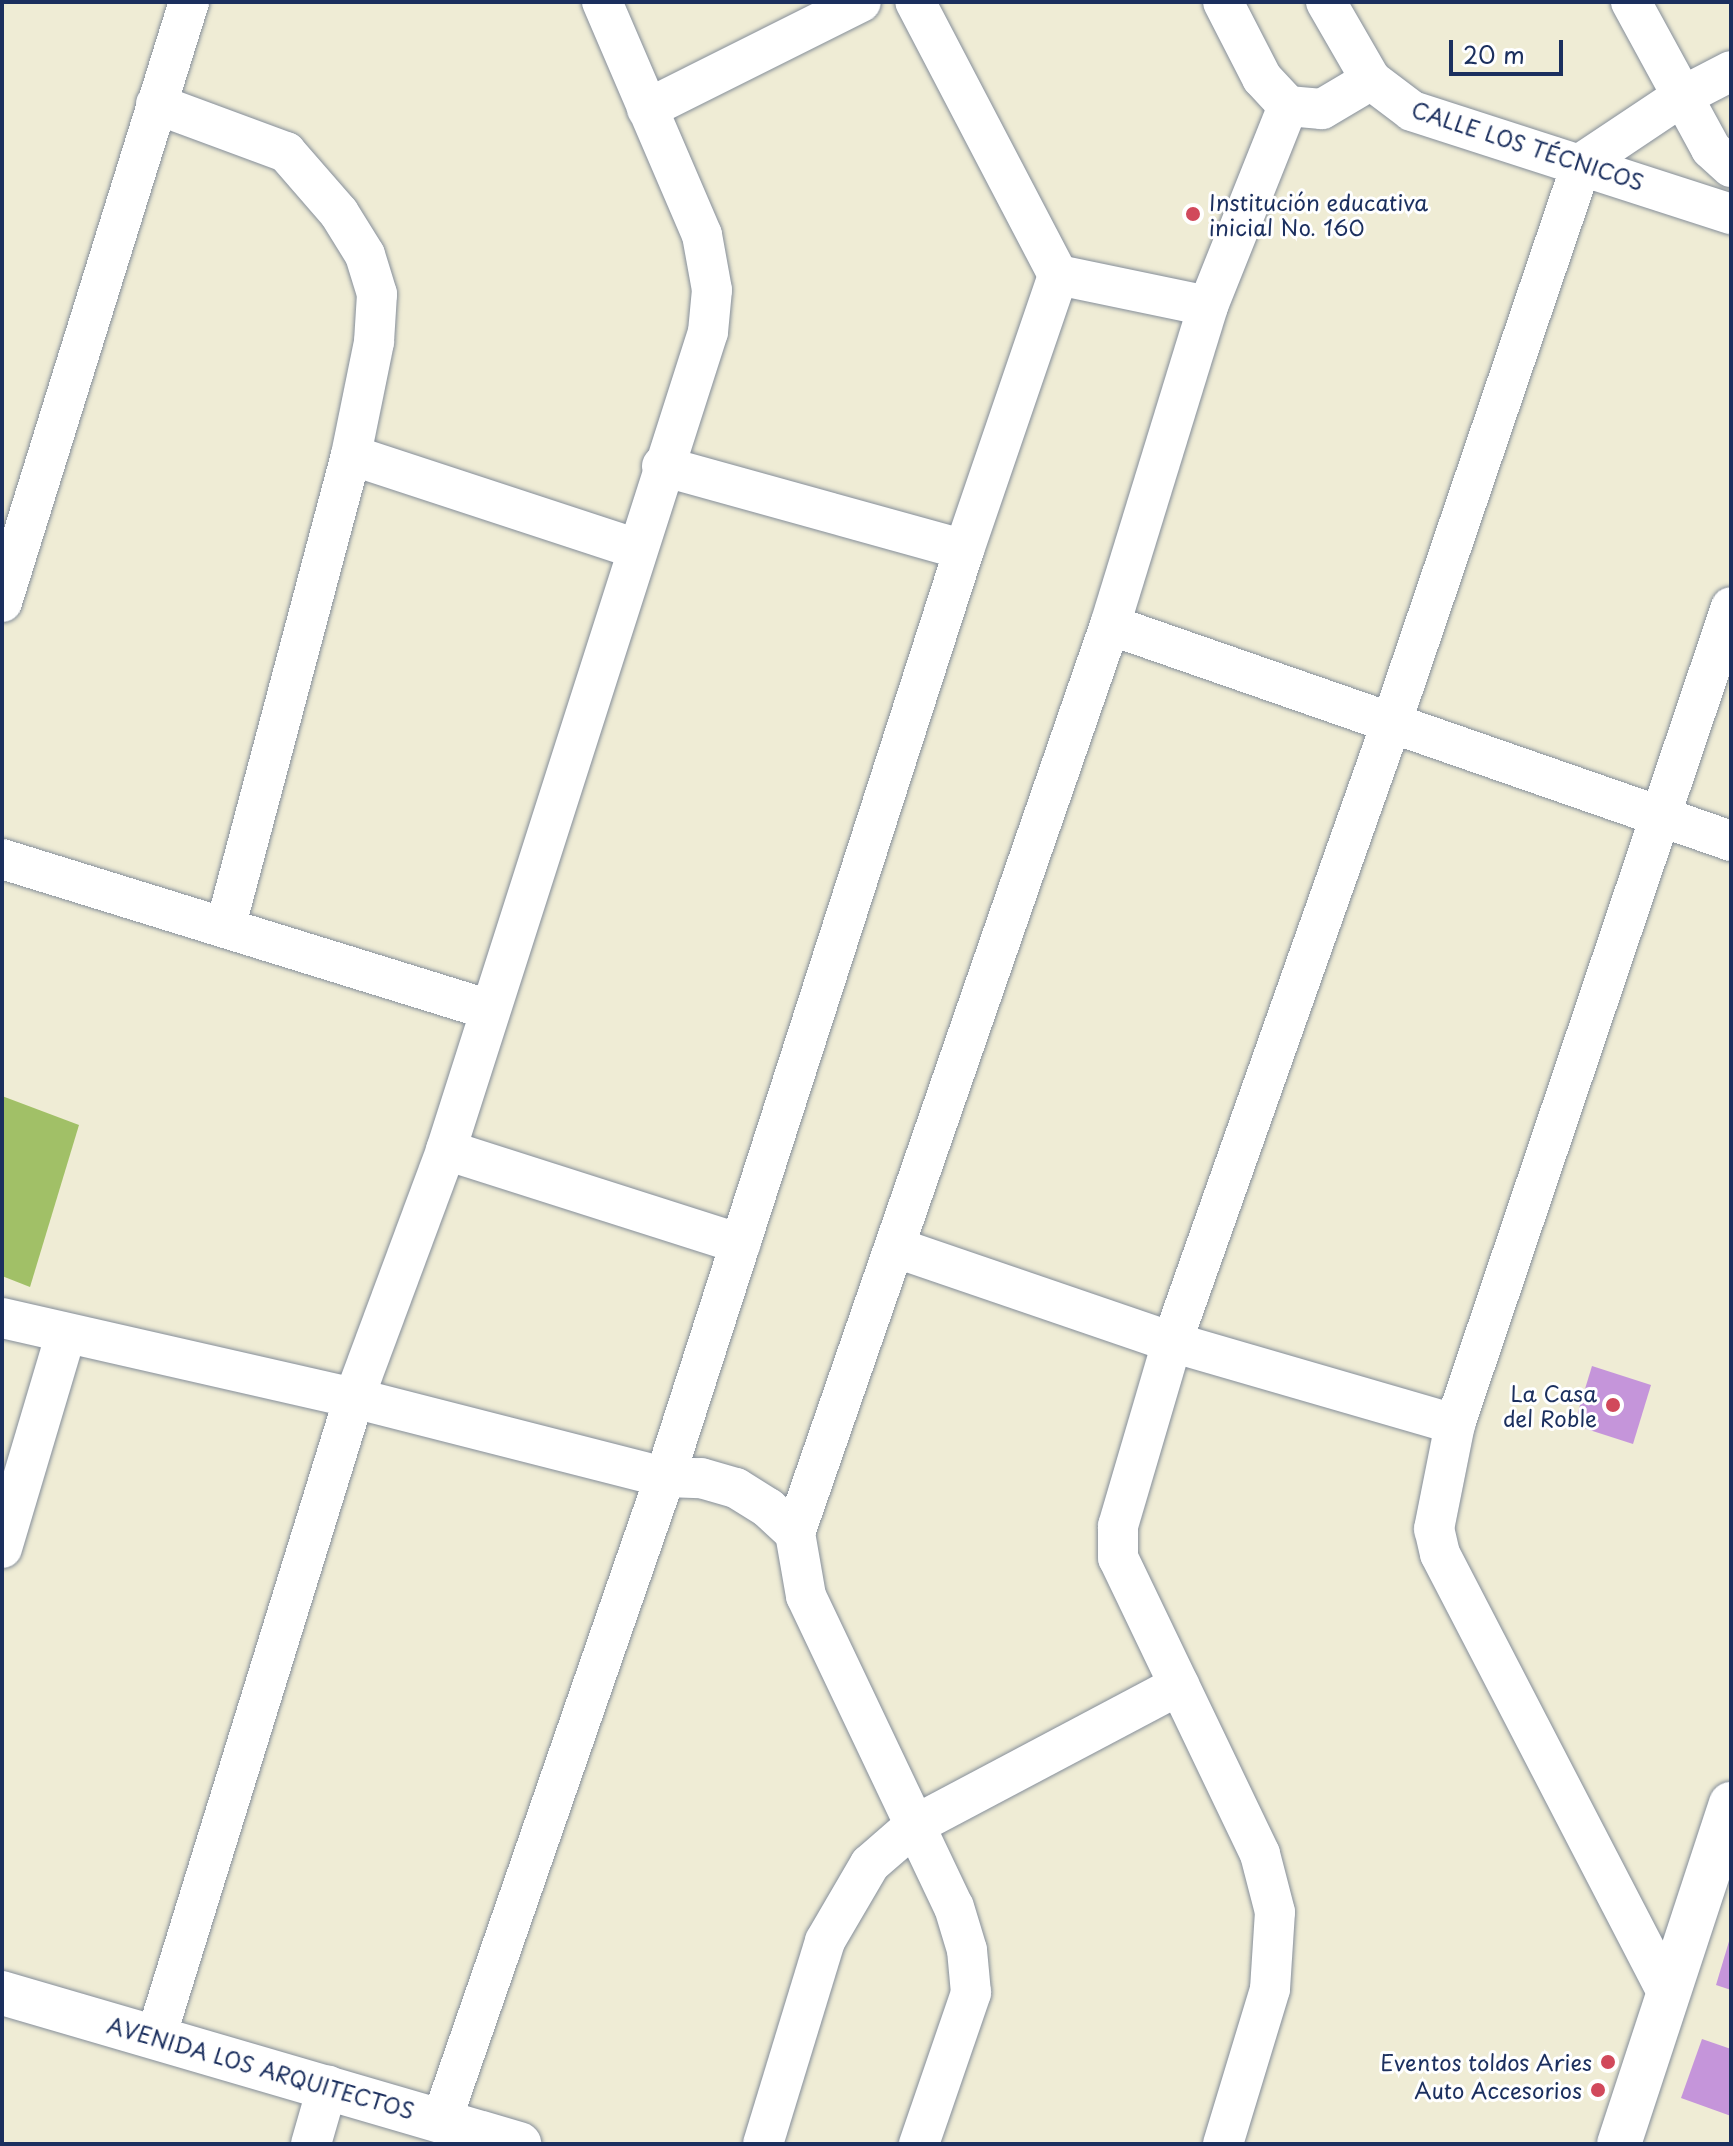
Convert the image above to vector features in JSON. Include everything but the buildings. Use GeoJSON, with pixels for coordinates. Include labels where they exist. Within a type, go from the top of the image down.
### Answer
{"type":"FeatureCollection","features":[{"type":"Feature","properties":{"kind":"main road"},"geometry":{"type":"LineString","coordinates":[[1619,2144],[1731,1804]]}},
{"type":"Feature","properties":{"kind":"main road","name":"AVENIDA LOS ARQUITECTOS"},"geometry":{"type":"LineString","coordinates":[[2,1993],[328,2085],[519,2144]]}},
{"type":"Feature","properties":{"kind":"street"},"geometry":{"type":"LineString","coordinates":[[2,602],[189,2]]}},
{"type":"Feature","properties":{"kind":"street"},"geometry":{"type":"LineString","coordinates":[[156,2037],[354,1398],[446,1150],[634,548],[708,332],[712,290],[702,235],[602,2]]}},
{"type":"Feature","properties":{"kind":"street"},"geometry":{"type":"LineString","coordinates":[[647,109],[861,2]]}},
{"type":"Feature","properties":{"kind":"street"},"geometry":{"type":"LineString","coordinates":[[442,2119],[665,1477],[964,550],[1058,275],[915,2]]}},
{"type":"Feature","properties":{"kind":"street"},"geometry":{"type":"LineString","coordinates":[[1223,2],[1262,78],[1288,106],[1322,109],[1371,80]]}},
{"type":"Feature","properties":{"kind":"street","name":"CALLE LOS TÉCNICOS"},"geometry":{"type":"LineString","coordinates":[[1326,2],[1371,80],[1412,111],[1582,163],[1731,214]]}},
{"type":"Feature","properties":{"kind":"street"},"geometry":{"type":"LineString","coordinates":[[1631,2],[1711,149],[1731,167]]}},
{"type":"Feature","properties":{"kind":"street"},"geometry":{"type":"LineString","coordinates":[[1223,2144],[1270,1989],[1275,1912],[1260,1854],[1118,1558],[1118,1526],[1172,1342],[1390,727],[1582,163],[1681,97],[1731,71]]}},
{"type":"Feature","properties":{"kind":"street"},"geometry":{"type":"LineString","coordinates":[[156,104],[286,152],[313,178],[365,255],[377,294],[374,342],[351,455],[225,928]]}},
{"type":"Feature","properties":{"kind":"street"},"geometry":{"type":"LineString","coordinates":[[919,2144],[971,1993],[967,1950],[954,1907],[806,1596],[795,1533],[897,1248],[1110,625],[1208,306],[1288,106]]}},
{"type":"Feature","properties":{"kind":"street"},"geometry":{"type":"LineString","coordinates":[[1058,275],[1208,306]]}},
{"type":"Feature","properties":{"kind":"street"},"geometry":{"type":"LineString","coordinates":[[351,455],[634,548]]}},
{"type":"Feature","properties":{"kind":"street"},"geometry":{"type":"LineString","coordinates":[[662,466],[964,550]]}},
{"type":"Feature","properties":{"kind":"street"},"geometry":{"type":"LineString","coordinates":[[1667,1992],[1440,1554],[1436,1502],[1455,1424],[1731,607]]}},
{"type":"Feature","properties":{"kind":"street"},"geometry":{"type":"LineString","coordinates":[[1110,625],[1390,727],[1731,841]]}},
{"type":"Feature","properties":{"kind":"street"},"geometry":{"type":"LineString","coordinates":[[2,859],[490,1010]]}},
{"type":"Feature","properties":{"kind":"street"},"geometry":{"type":"LineString","coordinates":[[446,1150],[740,1244]]}},
{"type":"Feature","properties":{"kind":"street"},"geometry":{"type":"LineString","coordinates":[[897,1248],[1172,1342],[1455,1424]]}},
{"type":"Feature","properties":{"kind":"street"},"geometry":{"type":"LineString","coordinates":[[2,1318],[354,1398],[665,1477],[701,1478],[736,1488],[795,1533]]}},
{"type":"Feature","properties":{"kind":"street"},"geometry":{"type":"LineString","coordinates":[[2,1548],[66,1333]]}},
{"type":"Feature","properties":{"kind":"street"},"geometry":{"type":"LineString","coordinates":[[763,2144],[825,1941],[870,1864],[915,1825],[1179,1685]]}},
{"type":"Feature","properties":{"kind":"street"},"geometry":{"type":"LineString","coordinates":[[311,2144],[328,2085]]}},
{"type":"Feature","properties":{"kind":"green space"},"geometry":{"type":"Polygon","coordinates":[[[2,1096],[79,1125],[30,1287],[2,1276],[2,1096]]]}},
{"type":"Feature","properties":{"kind":"place","name":"Institución educativa inicial No. 160"},"geometry":{"type":"Point","coordinates":[1193,214]}},
{"type":"Feature","properties":{"kind":"place","name":"La Casa del Roble"},"geometry":{"type":"Point","coordinates":[1613,1405]}},
{"type":"Feature","properties":{"kind":"place","name":"Eventos toldos Aries"},"geometry":{"type":"Point","coordinates":[1608,2062]}},
{"type":"Feature","properties":{"kind":"place","name":"Auto Accesorios"},"geometry":{"type":"Point","coordinates":[1598,2090]}}]}
